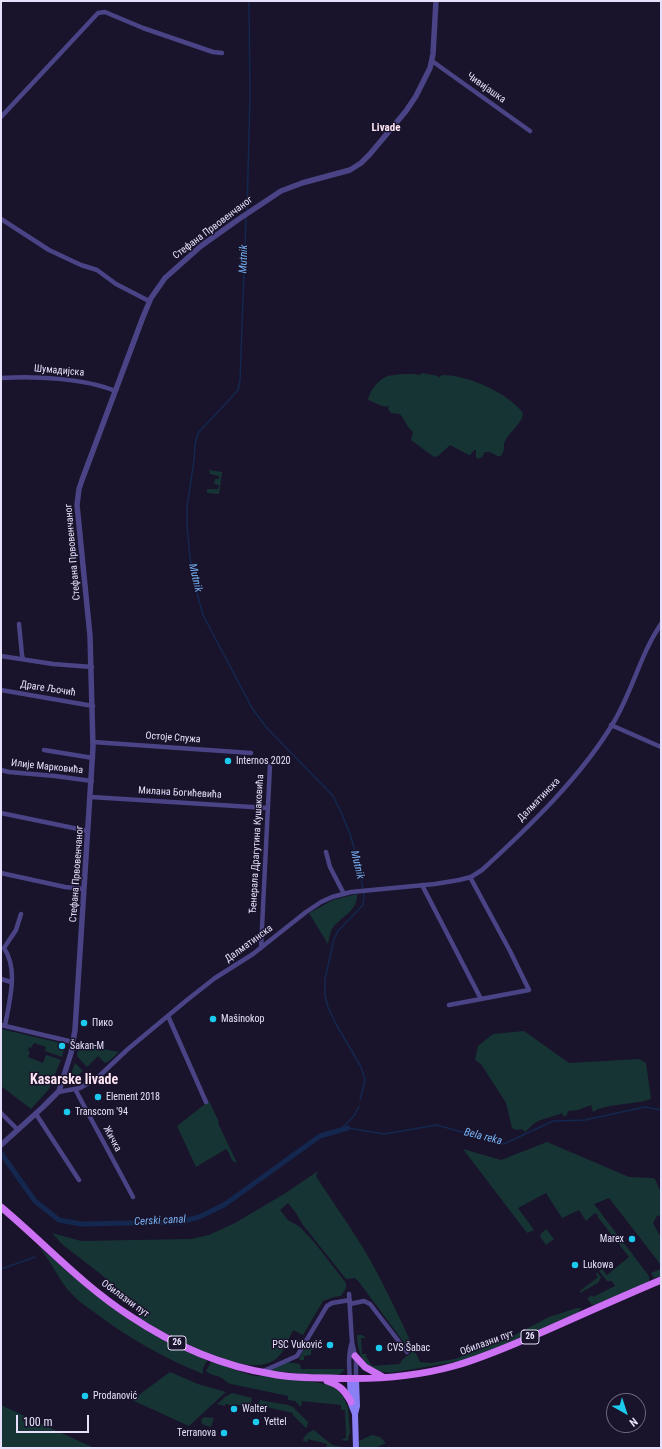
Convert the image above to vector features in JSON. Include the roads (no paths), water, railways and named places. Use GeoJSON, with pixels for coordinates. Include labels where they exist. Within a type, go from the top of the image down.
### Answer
{"type":"FeatureCollection","features":[{"type":"Feature","properties":{"kind":"main road","name":"Обилазни пут"},"geometry":{"type":"LineString","coordinates":[[1,1207],[88,1284],[128,1315],[158,1333],[191,1350],[219,1360],[260,1372],[294,1377],[353,1379],[385,1378],[435,1370],[483,1356],[526,1339],[661,1280]]}},
{"type":"Feature","properties":{"kind":"main road"},"geometry":{"type":"LineString","coordinates":[[355,1356],[361,1364],[369,1370],[385,1378]]}},
{"type":"Feature","properties":{"kind":"main road"},"geometry":{"type":"LineString","coordinates":[[316,1378],[334,1383],[346,1392],[355,1414]]}},
{"type":"Feature","properties":{"kind":"main road"},"geometry":{"type":"LineString","coordinates":[[351,1402],[353,1379]]}},
{"type":"Feature","properties":{"kind":"main road"},"geometry":{"type":"LineString","coordinates":[[353,1379],[357,1406],[355,1414],[356,1448]]}},
{"type":"Feature","properties":{"kind":"street","name":"Стефана Првовенчаног"},"geometry":{"type":"LineString","coordinates":[[1,1145],[58,1092],[62,1084],[73,1042],[93,758],[92,667],[77,499],[82,480],[115,391],[150,301],[164,278],[201,246],[281,191],[302,183],[350,170],[361,163],[406,111],[416,96],[432,61],[436,1]]}},
{"type":"Feature","properties":{"kind":"street"},"geometry":{"type":"LineString","coordinates":[[1,117],[98,13],[105,12],[144,28],[213,52],[222,53]]}},
{"type":"Feature","properties":{"kind":"street","name":"Чивијашка"},"geometry":{"type":"LineString","coordinates":[[432,61],[530,131]]}},
{"type":"Feature","properties":{"kind":"street"},"geometry":{"type":"LineString","coordinates":[[1,219],[49,250],[81,265],[97,270],[116,284],[150,301]]}},
{"type":"Feature","properties":{"kind":"street","name":"Шумадијска"},"geometry":{"type":"LineString","coordinates":[[1,378],[23,377],[78,381],[102,386],[115,391]]}},
{"type":"Feature","properties":{"kind":"street"},"geometry":{"type":"LineString","coordinates":[[19,624],[23,659]]}},
{"type":"Feature","properties":{"kind":"street","name":"Далматинска"},"geometry":{"type":"LineString","coordinates":[[58,1092],[75,1089],[96,1079],[128,1049],[215,978],[261,948],[306,912],[332,897],[367,890],[435,884],[470,877],[482,870],[569,782],[594,751],[611,725],[629,690],[643,656],[661,624]]}},
{"type":"Feature","properties":{"kind":"street"},"geometry":{"type":"LineString","coordinates":[[1,656],[92,667]]}},
{"type":"Feature","properties":{"kind":"street","name":"Драге Љочић"},"geometry":{"type":"LineString","coordinates":[[1,690],[93,706]]}},
{"type":"Feature","properties":{"kind":"street"},"geometry":{"type":"LineString","coordinates":[[611,725],[661,747]]}},
{"type":"Feature","properties":{"kind":"street","name":"Остоје Спужа"},"geometry":{"type":"LineString","coordinates":[[93,742],[251,753]]}},
{"type":"Feature","properties":{"kind":"street"},"geometry":{"type":"LineString","coordinates":[[44,750],[93,758]]}},
{"type":"Feature","properties":{"kind":"street","name":"Ђенерала Драгутина Кушаковића"},"geometry":{"type":"LineString","coordinates":[[261,948],[270,765]]}},
{"type":"Feature","properties":{"kind":"street","name":"Илије Марковића"},"geometry":{"type":"LineString","coordinates":[[1,770],[92,780]]}},
{"type":"Feature","properties":{"kind":"street","name":"Милана Богићевића"},"geometry":{"type":"LineString","coordinates":[[91,797],[268,808]]}},
{"type":"Feature","properties":{"kind":"street"},"geometry":{"type":"LineString","coordinates":[[1,813],[88,831]]}},
{"type":"Feature","properties":{"kind":"street"},"geometry":{"type":"LineString","coordinates":[[326,852],[330,867],[344,894]]}},
{"type":"Feature","properties":{"kind":"street"},"geometry":{"type":"LineString","coordinates":[[1,873],[46,883],[84,889]]}},
{"type":"Feature","properties":{"kind":"street"},"geometry":{"type":"LineString","coordinates":[[449,1005],[529,990],[510,951],[470,877]]}},
{"type":"Feature","properties":{"kind":"street"},"geometry":{"type":"LineString","coordinates":[[422,885],[480,999]]}},
{"type":"Feature","properties":{"kind":"street"},"geometry":{"type":"LineString","coordinates":[[21,914],[16,930],[2,946],[9,959],[11,982],[3,1026],[73,1042]]}},
{"type":"Feature","properties":{"kind":"street"},"geometry":{"type":"LineString","coordinates":[[1,980],[11,982]]}},
{"type":"Feature","properties":{"kind":"street"},"geometry":{"type":"LineString","coordinates":[[168,1016],[206,1102]]}},
{"type":"Feature","properties":{"kind":"street","name":"Жичка"},"geometry":{"type":"LineString","coordinates":[[75,1089],[133,1197]]}},
{"type":"Feature","properties":{"kind":"street"},"geometry":{"type":"LineString","coordinates":[[1,1113],[18,1130]]}},
{"type":"Feature","properties":{"kind":"street"},"geometry":{"type":"LineString","coordinates":[[36,1114],[79,1180]]}},
{"type":"Feature","properties":{"kind":"street"},"geometry":{"type":"LineString","coordinates":[[349,1294],[352,1342],[355,1356],[353,1379]]}},
{"type":"Feature","properties":{"kind":"street"},"geometry":{"type":"LineString","coordinates":[[260,1372],[297,1356],[326,1306],[332,1303],[364,1301],[370,1304],[407,1352]]}},
{"type":"Feature","properties":{"kind":"street"},"geometry":{"type":"LineString","coordinates":[[352,1342],[350,1347],[349,1364],[353,1379]]}},
{"type":"Feature","properties":{"kind":"waterway","name":"Mutnik"},"geometry":{"type":"LineString","coordinates":[[247,211],[250,96],[249,1]]}},
{"type":"Feature","properties":{"kind":"waterway","name":"Mutnik"},"geometry":{"type":"LineString","coordinates":[[246,217],[240,381],[238,390],[198,433],[195,445],[187,507],[190,557],[195,586],[203,615],[252,708],[266,727],[333,796],[350,834],[359,865],[364,896],[363,905],[338,931],[334,939],[325,979],[325,996],[328,1007],[336,1024],[361,1067],[365,1080],[360,1100]]}},
{"type":"Feature","properties":{"kind":"waterway","name":"Mutnik"},"geometry":{"type":"LineString","coordinates":[[339,1131],[354,1116],[359,1106]]}},
{"type":"Feature","properties":{"kind":"waterway","name":"Bela reka"},"geometry":{"type":"LineString","coordinates":[[348,1128],[384,1134],[437,1125],[504,1144],[553,1121],[585,1120],[645,1107],[661,1110]]}},
{"type":"Feature","properties":{"kind":"waterway","name":"Cerski canal"},"geometry":{"type":"LineString","coordinates":[[1,1153],[35,1201],[59,1220],[81,1224],[180,1222],[199,1217],[224,1205],[320,1136],[348,1128]]}},
{"type":"Feature","properties":{"kind":"waterway"},"geometry":{"type":"LineString","coordinates":[[1,1269],[35,1257]]}},
{"type":"Feature","properties":{"kind":"place","name":"Internos 2020"},"geometry":{"type":"Point","coordinates":[228,761]}},
{"type":"Feature","properties":{"kind":"place","name":"Mašinokop"},"geometry":{"type":"Point","coordinates":[213,1019]}},
{"type":"Feature","properties":{"kind":"place","name":"Пико"},"geometry":{"type":"Point","coordinates":[84,1023]}},
{"type":"Feature","properties":{"kind":"place","name":"Šakan-M"},"geometry":{"type":"Point","coordinates":[62,1046]}},
{"type":"Feature","properties":{"kind":"place","name":"Element 2018"},"geometry":{"type":"Point","coordinates":[98,1097]}},
{"type":"Feature","properties":{"kind":"place","name":"Transcom '94"},"geometry":{"type":"Point","coordinates":[67,1112]}},
{"type":"Feature","properties":{"kind":"place","name":"Marex"},"geometry":{"type":"Point","coordinates":[632,1239]}},
{"type":"Feature","properties":{"kind":"place","name":"Lukowa"},"geometry":{"type":"Point","coordinates":[575,1265]}},
{"type":"Feature","properties":{"kind":"place","name":"PSC Vuković"},"geometry":{"type":"Point","coordinates":[330,1345]}},
{"type":"Feature","properties":{"kind":"place","name":"CVS Šabac"},"geometry":{"type":"Point","coordinates":[379,1348]}},
{"type":"Feature","properties":{"kind":"place","name":"Prodanović"},"geometry":{"type":"Point","coordinates":[85,1396]}},
{"type":"Feature","properties":{"kind":"place","name":"Walter"},"geometry":{"type":"Point","coordinates":[234,1409]}},
{"type":"Feature","properties":{"kind":"place","name":"Yettel"},"geometry":{"type":"Point","coordinates":[256,1422]}},
{"type":"Feature","properties":{"kind":"place","name":"Terranova"},"geometry":{"type":"Point","coordinates":[224,1433]}},
{"type":"Feature","properties":{"kind":"district","name":"Livade"},"geometry":{"type":"Point","coordinates":[386,128]}},
{"type":"Feature","properties":{"kind":"district","name":"Kasarske livade"},"geometry":{"type":"Point","coordinates":[74,1080]}}]}
